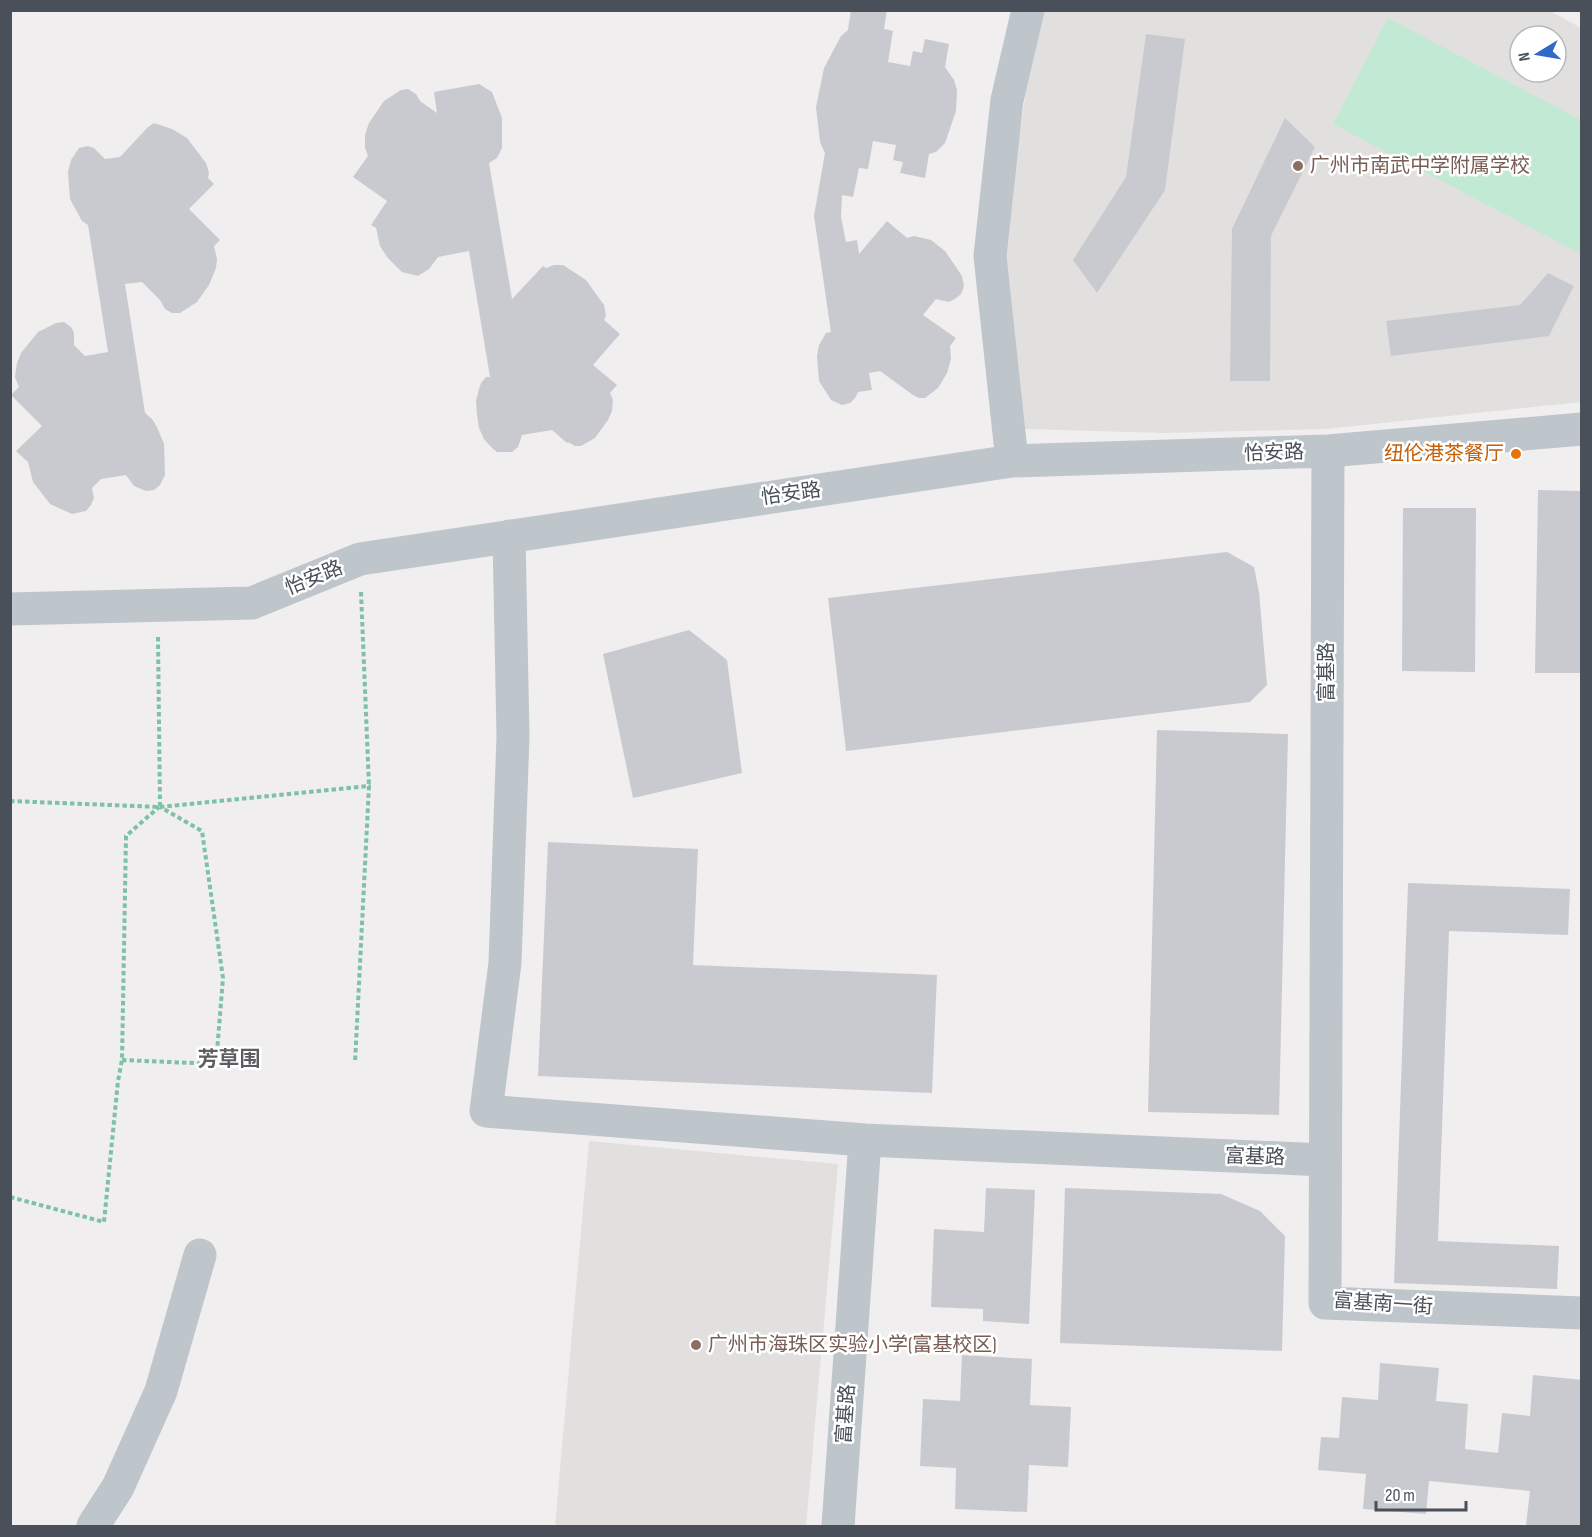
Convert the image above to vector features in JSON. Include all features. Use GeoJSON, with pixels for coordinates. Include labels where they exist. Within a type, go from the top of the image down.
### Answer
{"type":"FeatureCollection","features":[{"type":"Feature","properties":{"kind":"street"},"geometry":{"type":"LineString","coordinates":[[1012,461],[990,256],[1007,100],[1028,10]]}},
{"type":"Feature","properties":{"kind":"street","name":"怡安路"},"geometry":{"type":"LineString","coordinates":[[10,609],[252,603],[360,559],[1012,461],[1328,451],[1581,429]]}},
{"type":"Feature","properties":{"kind":"street","name":"富基路"},"geometry":{"type":"LineString","coordinates":[[838,1527],[865,1140],[1325,1160],[1328,451]]}},
{"type":"Feature","properties":{"kind":"street"},"geometry":{"type":"LineString","coordinates":[[509,536],[513,736],[505,963],[486,1111],[865,1140]]}},
{"type":"Feature","properties":{"kind":"street","name":"富基南一街"},"geometry":{"type":"LineString","coordinates":[[1325,1160],[1325,1303],[1581,1313]]}},
{"type":"Feature","properties":{"kind":"street"},"geometry":{"type":"LineString","coordinates":[[93,1527],[118,1488],[161,1390],[200,1255]]}},
{"type":"Feature","properties":{"kind":"path"},"geometry":{"type":"LineString","coordinates":[[355,1063],[369,786],[360,559]]}},
{"type":"Feature","properties":{"kind":"path"},"geometry":{"type":"LineString","coordinates":[[157,605],[160,807]]}},
{"type":"Feature","properties":{"kind":"path"},"geometry":{"type":"LineString","coordinates":[[10,801],[160,807],[369,786]]}},
{"type":"Feature","properties":{"kind":"path"},"geometry":{"type":"LineString","coordinates":[[10,1197],[104,1222],[122,1060],[126,836],[160,807]]}},
{"type":"Feature","properties":{"kind":"path"},"geometry":{"type":"LineString","coordinates":[[122,1060],[216,1064],[223,978],[202,831],[160,807]]}},
{"type":"Feature","properties":{"kind":"shaded area","name":"广州市南武中学附属学校"},"geometry":{"type":"Polygon","coordinates":[[[1548,10],[1581,28],[1581,402],[1326,429],[1164,433],[1025,429],[1003,259],[1035,24],[1041,11],[1548,10]]]}},
{"type":"Feature","properties":{"kind":"shaded area","name":"广州市海珠区实验小学(富基校区)"},"geometry":{"type":"Polygon","coordinates":[[[589,1141],[838,1164],[806,1526],[555,1526],[589,1141]]]}},
{"type":"Feature","properties":{"kind":"green space"},"geometry":{"type":"Polygon","coordinates":[[[1388,18],[1508,81],[1508,84],[1513,84],[1581,120],[1581,254],[1333,124],[1388,18]]]}},
{"type":"Feature","properties":{"kind":"building"},"geometry":{"type":"Polygon","coordinates":[[[851,10],[887,10],[884,29],[893,31],[888,62],[910,66],[913,51],[922,53],[925,39],[949,44],[945,67],[954,80],[957,90],[956,111],[945,143],[936,152],[929,154],[925,178],[900,173],[903,162],[893,160],[896,145],[873,141],[868,169],[859,168],[853,197],[842,195],[841,217],[846,242],[857,240],[859,254],[887,221],[907,238],[914,236],[931,240],[945,251],[962,276],[964,286],[961,294],[949,302],[936,299],[923,315],[956,338],[950,346],[951,359],[947,373],[938,388],[925,398],[919,398],[880,371],[869,373],[872,390],[858,392],[850,403],[842,405],[831,400],[819,381],[817,356],[819,345],[826,333],[831,332],[814,216],[825,153],[820,142],[816,107],[824,68],[841,36],[848,30],[851,10]]]}},
{"type":"Feature","properties":{"kind":"building"},"geometry":{"type":"Polygon","coordinates":[[[1146,34],[1185,39],[1165,190],[1097,293],[1073,260],[1126,177],[1146,34]]]}},
{"type":"Feature","properties":{"kind":"building"},"geometry":{"type":"Polygon","coordinates":[[[479,84],[492,92],[502,118],[502,148],[497,158],[489,163],[512,299],[543,266],[546,268],[563,265],[586,280],[604,305],[606,316],[604,320],[620,334],[593,365],[617,385],[610,393],[613,400],[612,411],[595,438],[581,446],[567,443],[552,430],[522,435],[518,447],[512,452],[497,452],[484,439],[479,428],[476,401],[481,383],[486,377],[490,377],[469,251],[438,257],[429,269],[418,276],[402,272],[387,257],[380,246],[376,228],[371,225],[387,201],[353,177],[368,156],[365,148],[365,135],[369,123],[384,101],[401,90],[408,89],[437,113],[434,92],[479,84]]]}},
{"type":"Feature","properties":{"kind":"building"},"geometry":{"type":"Polygon","coordinates":[[[1285,118],[1315,147],[1271,236],[1270,381],[1230,381],[1232,229],[1285,118]]]}},
{"type":"Feature","properties":{"kind":"building"},"geometry":{"type":"Polygon","coordinates":[[[154,123],[172,129],[187,138],[206,163],[208,178],[214,184],[189,209],[220,240],[214,246],[217,259],[216,268],[209,285],[197,302],[180,313],[172,313],[165,309],[160,300],[142,282],[125,284],[145,413],[157,427],[164,444],[165,475],[160,485],[154,490],[146,491],[134,486],[126,475],[101,479],[92,488],[94,498],[91,505],[86,511],[72,514],[50,504],[33,482],[28,462],[16,451],[42,426],[11,395],[19,387],[15,377],[17,363],[21,353],[38,332],[56,323],[64,322],[71,327],[74,333],[74,345],[85,356],[108,352],[88,225],[82,221],[70,199],[68,172],[71,160],[79,148],[88,146],[94,148],[105,159],[120,157],[154,123]]]}},
{"type":"Feature","properties":{"kind":"building"},"geometry":{"type":"Polygon","coordinates":[[[1548,273],[1574,286],[1549,336],[1391,356],[1386,321],[1520,305],[1548,273]]]}},
{"type":"Feature","properties":{"kind":"building"},"geometry":{"type":"Polygon","coordinates":[[[1538,490],[1582,491],[1582,673],[1535,673],[1538,490]]]}},
{"type":"Feature","properties":{"kind":"building"},"geometry":{"type":"Polygon","coordinates":[[[1403,508],[1476,508],[1475,672],[1402,671],[1403,508]]]}},
{"type":"Feature","properties":{"kind":"building"},"geometry":{"type":"Polygon","coordinates":[[[1227,552],[1254,567],[1259,592],[1267,685],[1250,702],[846,751],[828,598],[1227,552]]]}},
{"type":"Feature","properties":{"kind":"building"},"geometry":{"type":"Polygon","coordinates":[[[689,630],[727,660],[742,773],[633,798],[603,654],[689,630]]]}},
{"type":"Feature","properties":{"kind":"building"},"geometry":{"type":"Polygon","coordinates":[[[1157,730],[1288,734],[1279,1115],[1148,1112],[1157,730]]]}},
{"type":"Feature","properties":{"kind":"building"},"geometry":{"type":"Polygon","coordinates":[[[548,842],[698,849],[693,965],[937,975],[932,1093],[538,1076],[548,842]]]}},
{"type":"Feature","properties":{"kind":"building"},"geometry":{"type":"Polygon","coordinates":[[[1408,883],[1570,889],[1568,935],[1449,931],[1438,1241],[1559,1246],[1557,1289],[1394,1283],[1408,883]]]}},
{"type":"Feature","properties":{"kind":"building"},"geometry":{"type":"Polygon","coordinates":[[[986,1188],[1035,1190],[1029,1324],[983,1321],[983,1309],[931,1307],[934,1229],[984,1232],[986,1188]]]}},
{"type":"Feature","properties":{"kind":"building"},"geometry":{"type":"Polygon","coordinates":[[[1065,1188],[1221,1194],[1260,1211],[1285,1236],[1282,1351],[1060,1343],[1065,1188]]]}},
{"type":"Feature","properties":{"kind":"building"},"geometry":{"type":"Polygon","coordinates":[[[962,1355],[1032,1359],[1030,1405],[1071,1407],[1068,1467],[1029,1465],[1027,1512],[955,1509],[956,1468],[920,1466],[923,1399],[960,1401],[962,1355]]]}},
{"type":"Feature","properties":{"kind":"building"},"geometry":{"type":"Polygon","coordinates":[[[1380,1363],[1439,1368],[1436,1401],[1468,1404],[1465,1449],[1498,1453],[1502,1413],[1530,1416],[1533,1375],[1582,1380],[1582,1526],[1526,1525],[1530,1491],[1429,1481],[1426,1514],[1363,1509],[1366,1474],[1318,1470],[1321,1437],[1339,1438],[1342,1397],[1378,1400],[1380,1363]]]}},
{"type":"Feature","properties":{"kind":"place","name":"广州市南武中学附属学校"},"geometry":{"type":"Point","coordinates":[1298,166]}},
{"type":"Feature","properties":{"kind":"place","name":"纽伦港茶餐厅"},"geometry":{"type":"Point","coordinates":[1516,454]}},
{"type":"Feature","properties":{"kind":"place","name":"广州市海珠区实验小学(富基校区)"},"geometry":{"type":"Point","coordinates":[696,1345]}},
{"type":"Feature","properties":{"kind":"district","name":"芳草围"},"geometry":{"type":"Point","coordinates":[229,1059]}}]}
